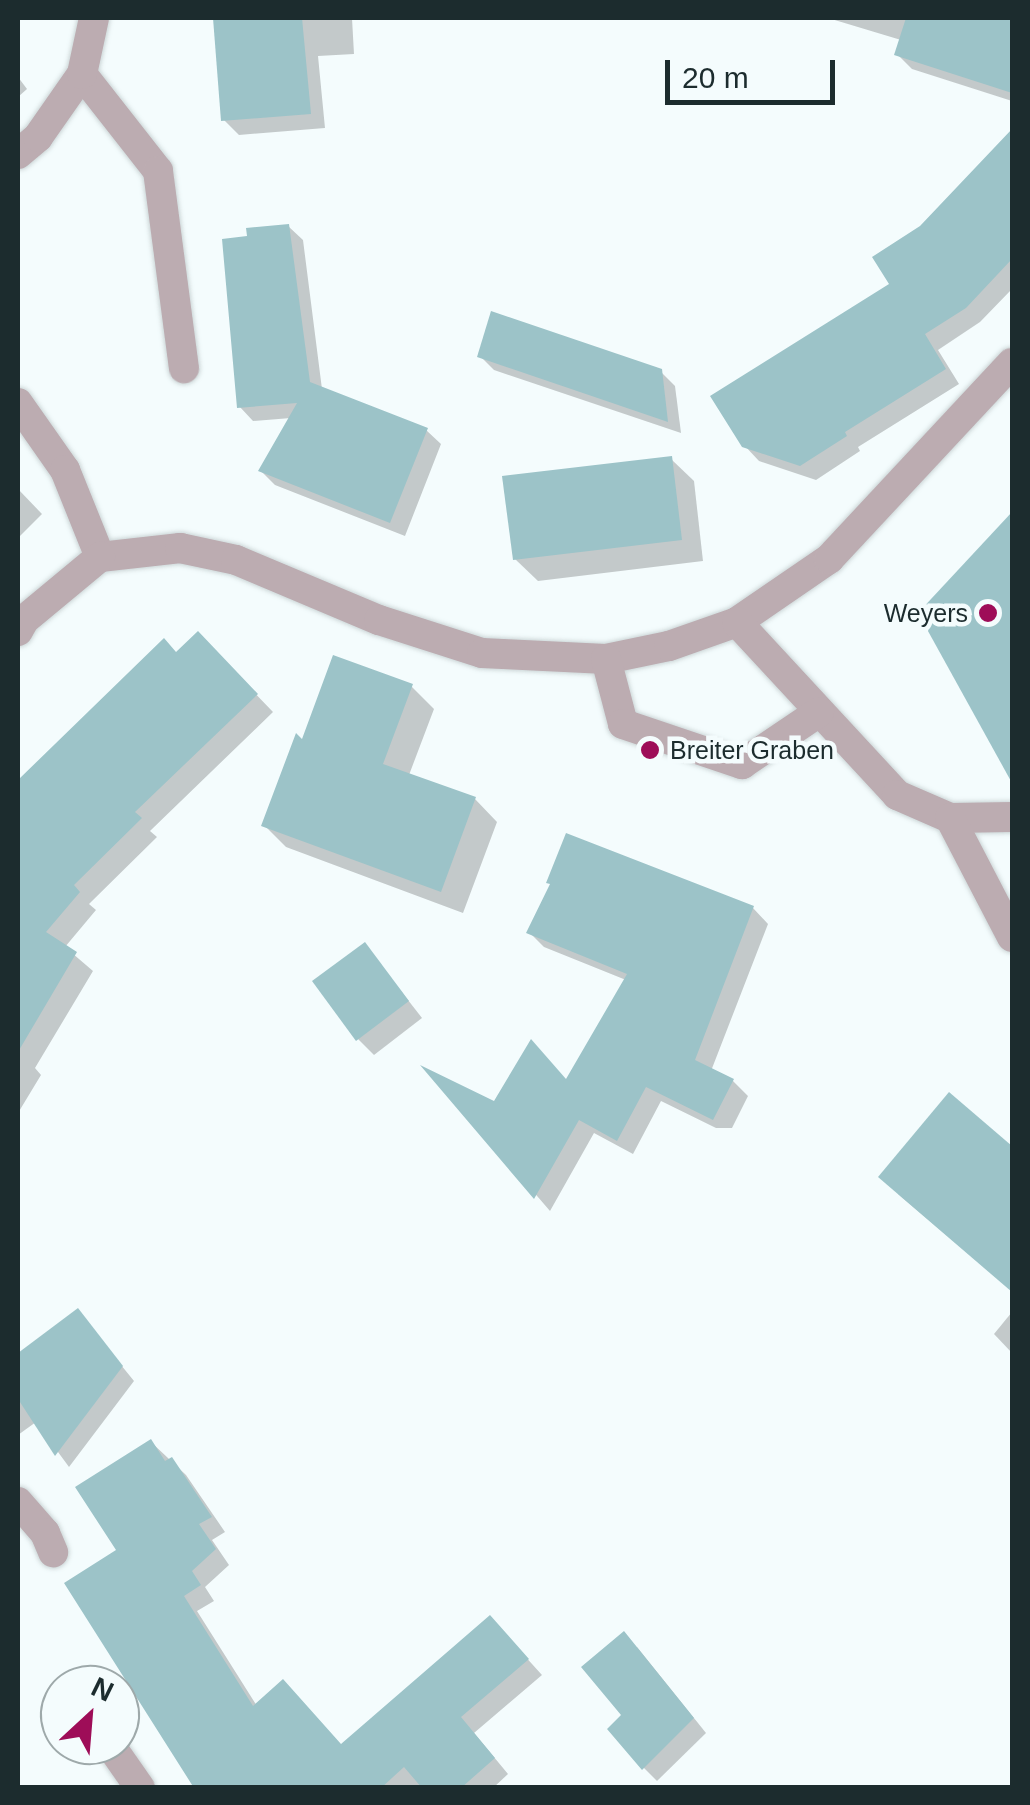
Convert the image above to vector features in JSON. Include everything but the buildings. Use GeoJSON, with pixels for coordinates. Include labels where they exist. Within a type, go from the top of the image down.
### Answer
{"type":"FeatureCollection","features":[{"type":"Feature","properties":{"kind":"street"},"geometry":{"type":"LineString","coordinates":[[18,154],[38,136],[82,74],[94,18]]}},
{"type":"Feature","properties":{"kind":"street"},"geometry":{"type":"LineString","coordinates":[[82,74],[158,171],[184,368]]}},
{"type":"Feature","properties":{"kind":"street"},"geometry":{"type":"LineString","coordinates":[[18,631],[24,620],[100,557],[180,548],[236,560],[379,620],[482,653],[606,659],[669,646],[737,622],[829,559],[1012,363]]}},
{"type":"Feature","properties":{"kind":"street"},"geometry":{"type":"LineString","coordinates":[[18,403],[65,470],[100,557]]}},
{"type":"Feature","properties":{"kind":"street"},"geometry":{"type":"LineString","coordinates":[[737,622],[897,794],[950,818],[1012,817]]}},
{"type":"Feature","properties":{"kind":"street"},"geometry":{"type":"LineString","coordinates":[[606,659],[624,724],[742,764],[819,712]]}},
{"type":"Feature","properties":{"kind":"street"},"geometry":{"type":"LineString","coordinates":[[950,818],[1012,937]]}},
{"type":"Feature","properties":{"kind":"street"},"geometry":{"type":"LineString","coordinates":[[18,1502],[44,1533],[53,1552]]}},
{"type":"Feature","properties":{"kind":"street"},"geometry":{"type":"LineString","coordinates":[[124,1765],[140,1788]]}},
{"type":"Feature","properties":{"kind":"place","name":"Weyers"},"geometry":{"type":"Point","coordinates":[988,613]}},
{"type":"Feature","properties":{"kind":"place","name":"Breiter Graben"},"geometry":{"type":"Point","coordinates":[650,750]}}]}
